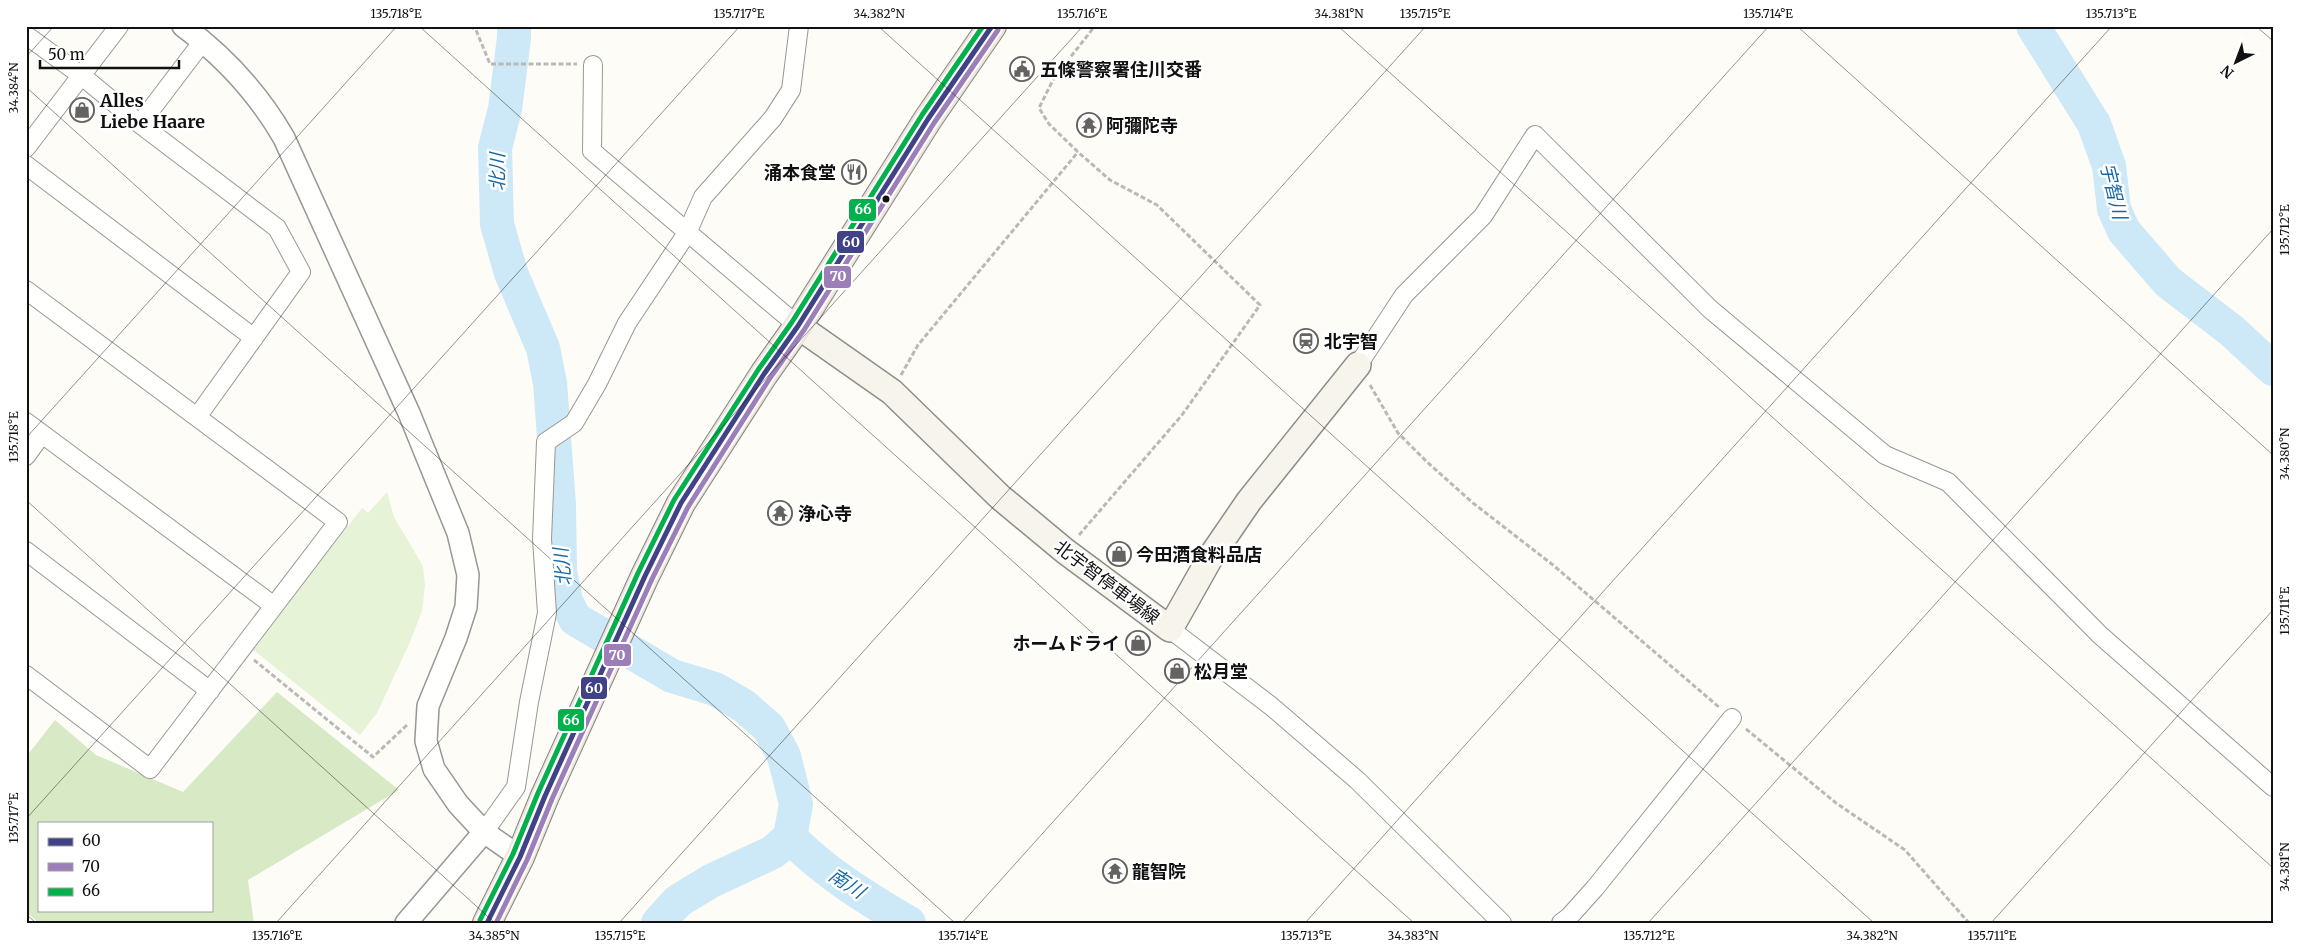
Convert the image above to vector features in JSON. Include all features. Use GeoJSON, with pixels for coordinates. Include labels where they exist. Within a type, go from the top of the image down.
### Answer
{"type":"FeatureCollection","features":[{"type":"Feature","properties":{"kind":"highway"},"geometry":{"type":"LineString","coordinates":[[487,923],[520,857],[589,699],[624,626],[644,576],[681,503],[764,374],[798,326],[928,119],[992,26]]}},
{"type":"Feature","properties":{"kind":"main road","name":"北宇智停車場線"},"geometry":{"type":"LineString","coordinates":[[798,326],[892,392],[1000,497],[1065,551],[1170,628],[1210,558],[1249,502],[1358,365]]}},
{"type":"Feature","properties":{"kind":"street"},"geometry":{"type":"LineString","coordinates":[[26,148],[119,26]]}},
{"type":"Feature","properties":{"kind":"street"},"geometry":{"type":"LineString","coordinates":[[183,26],[238,72],[269,112],[284,138],[410,413],[458,533],[468,575],[466,607],[456,638],[428,706],[426,741],[434,769],[458,804],[484,832],[520,857]]}},
{"type":"Feature","properties":{"kind":"street"},"geometry":{"type":"LineString","coordinates":[[406,923],[484,832],[516,787],[529,702],[547,613],[542,539],[546,442],[574,423],[597,384],[627,323],[687,233],[703,197],[773,118],[791,90],[799,26]]}},
{"type":"Feature","properties":{"kind":"street"},"geometry":{"type":"LineString","coordinates":[[26,35],[82,76],[140,124],[277,228],[302,272],[197,417]]}},
{"type":"Feature","properties":{"kind":"street"},"geometry":{"type":"LineString","coordinates":[[140,124],[202,40]]}},
{"type":"Feature","properties":{"kind":"street"},"geometry":{"type":"LineString","coordinates":[[593,65],[592,151],[798,326]]}},
{"type":"Feature","properties":{"kind":"street"},"geometry":{"type":"LineString","coordinates":[[1358,365],[1404,295],[1483,216],[1535,135],[1710,309],[1885,455],[1948,482],[2100,635],[2273,787]]}},
{"type":"Feature","properties":{"kind":"street"},"geometry":{"type":"LineString","coordinates":[[26,165],[254,338]]}},
{"type":"Feature","properties":{"kind":"street"},"geometry":{"type":"LineString","coordinates":[[26,290],[338,522],[150,769],[26,675]]}},
{"type":"Feature","properties":{"kind":"street"},"geometry":{"type":"LineString","coordinates":[[26,422],[274,606]]}},
{"type":"Feature","properties":{"kind":"street"},"geometry":{"type":"LineString","coordinates":[[26,456],[42,434]]}},
{"type":"Feature","properties":{"kind":"street"},"geometry":{"type":"LineString","coordinates":[[26,551],[210,690]]}},
{"type":"Feature","properties":{"kind":"street"},"geometry":{"type":"LineString","coordinates":[[1170,628],[1271,706],[1357,780],[1502,923]]}},
{"type":"Feature","properties":{"kind":"street"},"geometry":{"type":"LineString","coordinates":[[1561,923],[1569,917],[1595,888],[1732,718]]}},
{"type":"Feature","properties":{"kind":"path"},"geometry":{"type":"LineString","coordinates":[[470,26],[476,30],[490,64],[593,65]]}},
{"type":"Feature","properties":{"kind":"path"},"geometry":{"type":"LineString","coordinates":[[1065,551],[1182,415],[1260,305],[1157,205],[1110,180],[1078,152],[1049,124],[1039,108],[1054,78],[1095,26]]}},
{"type":"Feature","properties":{"kind":"path"},"geometry":{"type":"LineString","coordinates":[[892,392],[918,344],[1078,152]]}},
{"type":"Feature","properties":{"kind":"path"},"geometry":{"type":"LineString","coordinates":[[1358,365],[1398,433],[1427,462],[1473,503],[1553,565],[1732,718],[1836,803],[1905,850],[1969,923]]}},
{"type":"Feature","properties":{"kind":"path"},"geometry":{"type":"LineString","coordinates":[[241,650],[373,757],[428,706]]}},
{"type":"Feature","properties":{"kind":"green space"},"geometry":{"type":"Polygon","coordinates":[[[387,492],[394,517],[423,566],[425,585],[422,611],[410,642],[377,713],[360,735],[252,649],[362,508],[368,513],[387,492]]]}},
{"type":"Feature","properties":{"kind":"green space"},"geometry":{"type":"Polygon","coordinates":[[[277,692],[399,790],[248,880],[254,923],[39,923],[26,912],[26,757],[55,720],[96,755],[183,792],[277,692]]]}},
{"type":"Feature","properties":{"kind":"waterway","name":"北川"},"geometry":{"type":"LineString","coordinates":[[514,26],[505,109],[495,148],[497,224],[511,273],[543,348],[550,383],[559,505],[560,572],[566,601],[575,619],[672,676],[715,689],[744,706],[769,728],[784,756],[796,804],[790,837],[773,852],[711,881],[678,901],[658,923]]}},
{"type":"Feature","properties":{"kind":"waterway","name":"宇智川"},"geometry":{"type":"LineString","coordinates":[[2033,26],[2094,124],[2109,166],[2114,209],[2124,231],[2168,282],[2232,331],[2273,369]]}},
{"type":"Feature","properties":{"kind":"waterway","name":"南川"},"geometry":{"type":"LineString","coordinates":[[790,837],[817,862],[846,884],[909,923]]}},
{"type":"Feature","properties":{"kind":"transit line","name":"66"},"geometry":{"type":"LineString","coordinates":[[480,920],[513,854],[538,793],[638,573],[674,500],[758,370],[792,322],[922,115],[983,26]]}},
{"type":"Feature","properties":{"kind":"transit line","name":"60"},"geometry":{"type":"LineString","coordinates":[[487,923],[520,857],[545,796],[645,576],[681,503],[764,374],[798,326],[928,119],[992,26]]}},
{"type":"Feature","properties":{"kind":"transit line","name":"70"},"geometry":{"type":"LineString","coordinates":[[496,923],[527,860],[552,799],[652,579],[688,507],[770,378],[804,330],[934,123],[998,30]]}},
{"type":"Feature","properties":{"kind":"place","name":"五條警察署住川交番"},"geometry":{"type":"Point","coordinates":[1022,69]}},
{"type":"Feature","properties":{"kind":"place","name":"Alles Liebe Haare"},"geometry":{"type":"Point","coordinates":[82,110]}},
{"type":"Feature","properties":{"kind":"place","name":"阿彌陀寺"},"geometry":{"type":"Point","coordinates":[1089,125]}},
{"type":"Feature","properties":{"kind":"place","name":"涌本食堂"},"geometry":{"type":"Point","coordinates":[854,172]}},
{"type":"Feature","properties":{"kind":"place","name":"北宇智"},"geometry":{"type":"Point","coordinates":[1306,341]}},
{"type":"Feature","properties":{"kind":"place","name":"浄心寺"},"geometry":{"type":"Point","coordinates":[780,513]}},
{"type":"Feature","properties":{"kind":"place","name":"今田酒食料品店"},"geometry":{"type":"Point","coordinates":[1119,554]}},
{"type":"Feature","properties":{"kind":"place","name":"ホームドライ"},"geometry":{"type":"Point","coordinates":[1138,643]}},
{"type":"Feature","properties":{"kind":"place","name":"松月堂"},"geometry":{"type":"Point","coordinates":[1177,671]}},
{"type":"Feature","properties":{"kind":"place","name":"龍智院"},"geometry":{"type":"Point","coordinates":[1115,871]}}]}
